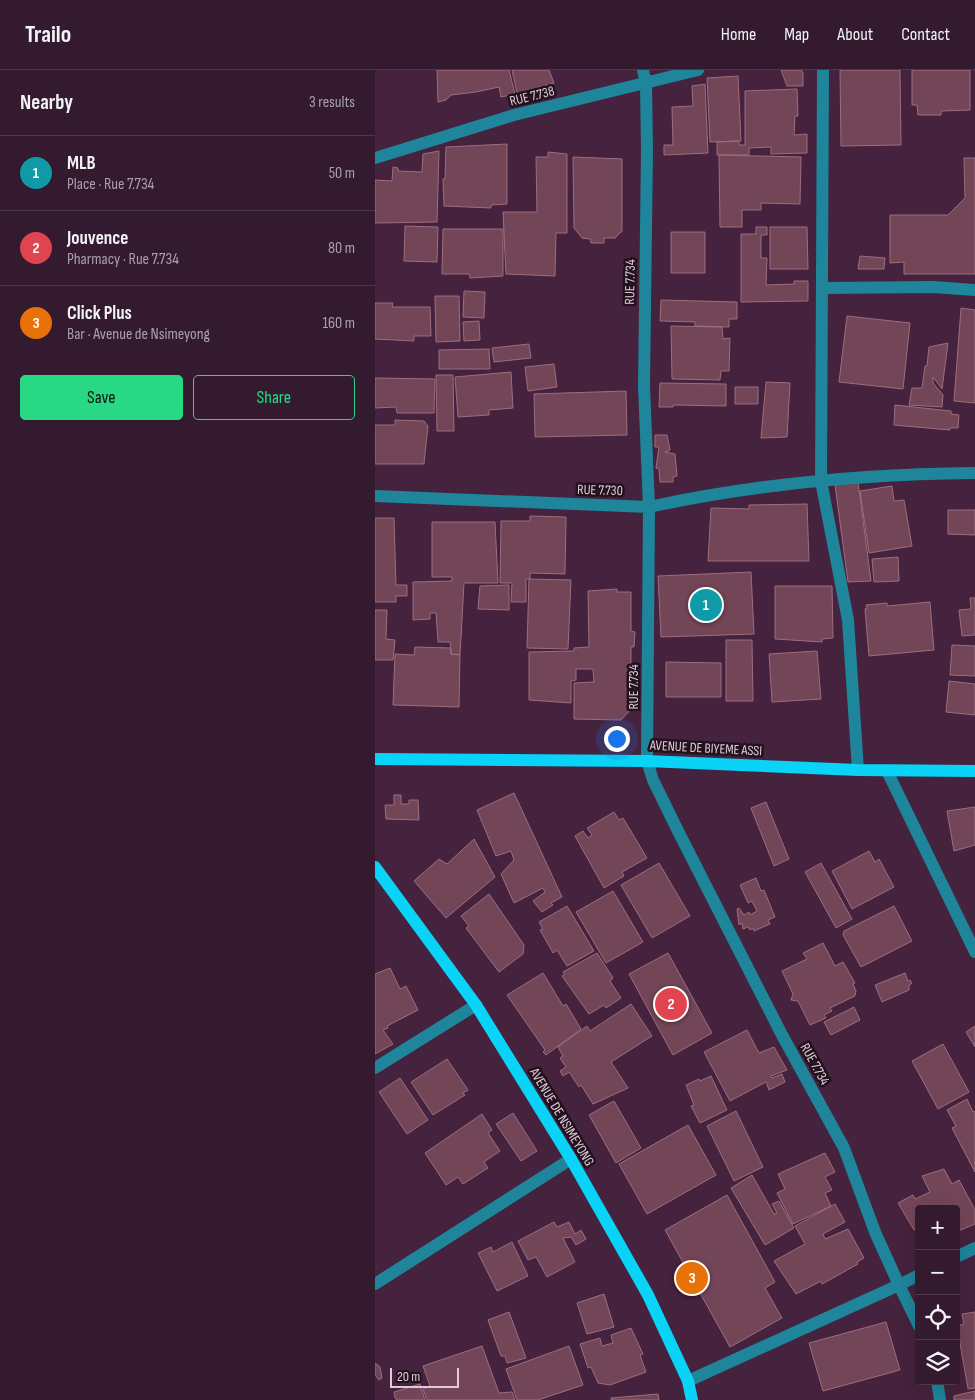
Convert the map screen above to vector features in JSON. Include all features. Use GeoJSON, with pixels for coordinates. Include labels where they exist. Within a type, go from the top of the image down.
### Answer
{"type":"FeatureCollection","features":[{"type":"Feature","properties":{"kind":"main road","name":"AVENUE DE BIYEME ASSI"},"geometry":{"type":"LineString","coordinates":[[375,759],[647,760],[887,771],[975,771]]}},
{"type":"Feature","properties":{"kind":"main road","name":"AVENUE DE NSIMEYONG"},"geometry":{"type":"LineString","coordinates":[[375,867],[476,1005],[571,1159],[648,1295],[688,1381],[692,1400]]}},
{"type":"Feature","properties":{"kind":"street","name":"RUE 7.734"},"geometry":{"type":"LineString","coordinates":[[643,70],[646,84],[644,386],[649,507],[647,760],[653,780],[678,831],[782,1035],[844,1148],[875,1232],[915,1318]]}},
{"type":"Feature","properties":{"kind":"street","name":"RUE 7.738"},"geometry":{"type":"LineString","coordinates":[[375,158],[514,115],[698,70]]}},
{"type":"Feature","properties":{"kind":"street"},"geometry":{"type":"LineString","coordinates":[[823,70],[821,481],[848,620],[858,770]]}},
{"type":"Feature","properties":{"kind":"street"},"geometry":{"type":"LineString","coordinates":[[822,288],[933,287],[975,290]]}},
{"type":"Feature","properties":{"kind":"street","name":"RUE 7.730"},"geometry":{"type":"LineString","coordinates":[[375,496],[649,507],[682,500],[821,481],[913,473],[975,473]]}},
{"type":"Feature","properties":{"kind":"street"},"geometry":{"type":"LineString","coordinates":[[887,771],[975,952]]}},
{"type":"Feature","properties":{"kind":"street"},"geometry":{"type":"LineString","coordinates":[[375,1068],[476,1005]]}},
{"type":"Feature","properties":{"kind":"street"},"geometry":{"type":"LineString","coordinates":[[378,1278],[571,1159]]}},
{"type":"Feature","properties":{"kind":"street"},"geometry":{"type":"LineString","coordinates":[[960,1255],[975,1248]]}},
{"type":"Feature","properties":{"kind":"street"},"geometry":{"type":"LineString","coordinates":[[688,1381],[915,1278]]}},
{"type":"Feature","properties":{"kind":"street"},"geometry":{"type":"LineString","coordinates":[[938,1385],[940,1400]]}},
{"type":"Feature","properties":{"kind":"building"},"geometry":{"type":"Polygon","coordinates":[[[437,70],[509,70],[515,94],[501,97],[499,87],[451,95],[446,100],[438,102],[437,70]]]}},
{"type":"Feature","properties":{"kind":"building"},"geometry":{"type":"Polygon","coordinates":[[[512,70],[549,70],[554,83],[517,93],[512,70]]]}},
{"type":"Feature","properties":{"kind":"building"},"geometry":{"type":"Polygon","coordinates":[[[781,70],[801,70],[803,72],[803,86],[787,86],[781,70]]]}},
{"type":"Feature","properties":{"kind":"building"},"geometry":{"type":"Polygon","coordinates":[[[840,70],[900,70],[901,145],[841,146],[840,70]]]}},
{"type":"Feature","properties":{"kind":"building"},"geometry":{"type":"Polygon","coordinates":[[[912,70],[970,70],[970,110],[941,111],[941,115],[918,115],[917,105],[912,105],[912,70]]]}},
{"type":"Feature","properties":{"kind":"building"},"geometry":{"type":"Polygon","coordinates":[[[738,76],[741,141],[710,142],[707,78],[738,76]]]}},
{"type":"Feature","properties":{"kind":"building"},"geometry":{"type":"Polygon","coordinates":[[[705,84],[708,153],[664,155],[664,145],[673,145],[672,107],[693,106],[692,86],[705,84]]]}},
{"type":"Feature","properties":{"kind":"building"},"geometry":{"type":"Polygon","coordinates":[[[797,89],[798,116],[795,116],[794,135],[807,134],[807,153],[771,154],[771,147],[749,148],[749,155],[717,155],[717,142],[739,141],[739,145],[745,145],[745,91],[797,89]]]}},
{"type":"Feature","properties":{"kind":"building"},"geometry":{"type":"Polygon","coordinates":[[[507,144],[507,204],[491,205],[491,208],[444,206],[443,179],[445,179],[446,147],[507,144]]]}},
{"type":"Feature","properties":{"kind":"building"},"geometry":{"type":"Polygon","coordinates":[[[439,151],[437,222],[375,223],[375,180],[392,181],[393,167],[398,168],[398,171],[422,172],[423,154],[439,151]]]}},
{"type":"Feature","properties":{"kind":"building"},"geometry":{"type":"Polygon","coordinates":[[[548,152],[567,154],[567,233],[556,233],[555,276],[506,274],[503,212],[537,212],[536,157],[548,157],[548,152]]]}},
{"type":"Feature","properties":{"kind":"building"},"geometry":{"type":"Polygon","coordinates":[[[719,155],[801,157],[800,204],[761,203],[761,210],[742,210],[742,227],[720,227],[719,155]]]}},
{"type":"Feature","properties":{"kind":"building"},"geometry":{"type":"Polygon","coordinates":[[[573,157],[622,159],[622,231],[615,238],[604,238],[604,243],[591,243],[590,239],[582,238],[574,228],[573,157]]]}},
{"type":"Feature","properties":{"kind":"building"},"geometry":{"type":"Polygon","coordinates":[[[964,158],[975,158],[975,274],[904,274],[904,262],[890,263],[890,215],[948,215],[965,198],[964,158]]]}},
{"type":"Feature","properties":{"kind":"building"},"geometry":{"type":"Polygon","coordinates":[[[405,226],[438,227],[437,262],[404,261],[405,226]]]}},
{"type":"Feature","properties":{"kind":"building"},"geometry":{"type":"Polygon","coordinates":[[[756,227],[767,227],[767,235],[761,235],[761,258],[767,258],[766,285],[794,284],[794,281],[808,281],[808,301],[741,302],[741,234],[756,234],[756,227]]]}},
{"type":"Feature","properties":{"kind":"building"},"geometry":{"type":"Polygon","coordinates":[[[770,227],[807,227],[808,269],[770,269],[770,227]]]}},
{"type":"Feature","properties":{"kind":"building"},"geometry":{"type":"Polygon","coordinates":[[[443,229],[503,229],[503,276],[470,278],[469,274],[442,274],[443,229]]]}},
{"type":"Feature","properties":{"kind":"building"},"geometry":{"type":"Polygon","coordinates":[[[671,232],[705,232],[705,273],[671,273],[671,232]]]}},
{"type":"Feature","properties":{"kind":"building"},"geometry":{"type":"Polygon","coordinates":[[[860,256],[885,258],[884,269],[858,269],[860,256]]]}},
{"type":"Feature","properties":{"kind":"building"},"geometry":{"type":"Polygon","coordinates":[[[464,291],[485,292],[484,318],[463,317],[464,291]]]}},
{"type":"Feature","properties":{"kind":"building"},"geometry":{"type":"Polygon","coordinates":[[[435,296],[459,296],[460,341],[436,342],[435,296]]]}},
{"type":"Feature","properties":{"kind":"building"},"geometry":{"type":"Polygon","coordinates":[[[661,300],[737,302],[737,319],[729,319],[729,327],[695,326],[695,322],[660,321],[661,300]]]}},
{"type":"Feature","properties":{"kind":"building"},"geometry":{"type":"Polygon","coordinates":[[[375,303],[393,303],[392,307],[430,307],[431,336],[414,336],[414,341],[375,339],[375,303]]]}},
{"type":"Feature","properties":{"kind":"building"},"geometry":{"type":"Polygon","coordinates":[[[961,308],[975,310],[975,403],[954,401],[961,308]]]}},
{"type":"Feature","properties":{"kind":"building"},"geometry":{"type":"Polygon","coordinates":[[[847,316],[910,323],[903,389],[839,382],[847,316]]]}},
{"type":"Feature","properties":{"kind":"building"},"geometry":{"type":"Polygon","coordinates":[[[479,321],[480,340],[464,341],[463,322],[479,321]]]}},
{"type":"Feature","properties":{"kind":"building"},"geometry":{"type":"Polygon","coordinates":[[[671,326],[722,327],[723,339],[730,338],[729,371],[721,371],[720,380],[672,379],[671,326]]]}},
{"type":"Feature","properties":{"kind":"building"},"geometry":{"type":"Polygon","coordinates":[[[948,343],[942,389],[933,377],[933,383],[943,395],[942,407],[909,405],[912,388],[922,388],[929,347],[948,343]]]}},
{"type":"Feature","properties":{"kind":"building"},"geometry":{"type":"Polygon","coordinates":[[[529,344],[531,358],[494,362],[492,348],[529,344]]]}},
{"type":"Feature","properties":{"kind":"building"},"geometry":{"type":"Polygon","coordinates":[[[489,349],[490,369],[439,369],[439,350],[489,349]]]}},
{"type":"Feature","properties":{"kind":"building"},"geometry":{"type":"Polygon","coordinates":[[[554,364],[557,387],[528,391],[525,367],[554,364]]]}},
{"type":"Feature","properties":{"kind":"building"},"geometry":{"type":"Polygon","coordinates":[[[511,372],[513,408],[489,410],[489,415],[458,417],[455,377],[511,372]]]}},
{"type":"Feature","properties":{"kind":"building"},"geometry":{"type":"Polygon","coordinates":[[[436,375],[453,375],[454,431],[437,431],[436,375]]]}},
{"type":"Feature","properties":{"kind":"building"},"geometry":{"type":"Polygon","coordinates":[[[375,378],[435,379],[434,413],[397,413],[396,407],[375,408],[375,378]]]}},
{"type":"Feature","properties":{"kind":"building"},"geometry":{"type":"Polygon","coordinates":[[[766,382],[790,383],[787,437],[761,438],[766,382]]]}},
{"type":"Feature","properties":{"kind":"building"},"geometry":{"type":"Polygon","coordinates":[[[660,383],[726,384],[726,406],[673,405],[673,407],[659,407],[660,383]]]}},
{"type":"Feature","properties":{"kind":"building"},"geometry":{"type":"Polygon","coordinates":[[[735,387],[758,387],[758,404],[735,404],[735,387]]]}},
{"type":"Feature","properties":{"kind":"building"},"geometry":{"type":"Polygon","coordinates":[[[626,391],[627,435],[535,437],[534,394],[626,391]]]}},
{"type":"Feature","properties":{"kind":"building"},"geometry":{"type":"Polygon","coordinates":[[[895,405],[951,411],[951,414],[959,415],[958,428],[950,428],[950,430],[894,425],[895,405]]]}},
{"type":"Feature","properties":{"kind":"building"},"geometry":{"type":"Polygon","coordinates":[[[395,420],[424,421],[428,426],[424,464],[375,464],[375,425],[395,425],[395,420]]]}},
{"type":"Feature","properties":{"kind":"building"},"geometry":{"type":"Polygon","coordinates":[[[655,435],[667,435],[670,450],[665,452],[675,454],[677,476],[673,477],[673,482],[660,482],[659,469],[656,468],[659,447],[655,447],[655,435]]]}},
{"type":"Feature","properties":{"kind":"building"},"geometry":{"type":"Polygon","coordinates":[[[858,482],[871,581],[848,582],[835,485],[858,482]]]}},
{"type":"Feature","properties":{"kind":"building"},"geometry":{"type":"Polygon","coordinates":[[[892,486],[894,501],[904,500],[912,546],[869,553],[860,491],[892,486]]]}},
{"type":"Feature","properties":{"kind":"building"},"geometry":{"type":"Polygon","coordinates":[[[807,504],[809,561],[708,561],[711,508],[749,509],[749,505],[807,504]]]}},
{"type":"Feature","properties":{"kind":"building"},"geometry":{"type":"Polygon","coordinates":[[[948,510],[975,510],[975,535],[948,534],[948,510]]]}},
{"type":"Feature","properties":{"kind":"building"},"geometry":{"type":"Polygon","coordinates":[[[530,516],[566,517],[565,574],[530,573],[530,579],[526,579],[526,602],[511,602],[512,583],[500,583],[501,521],[530,521],[530,516]]]}},
{"type":"Feature","properties":{"kind":"building"},"geometry":{"type":"Polygon","coordinates":[[[375,518],[394,518],[396,585],[407,585],[407,596],[396,596],[396,602],[375,602],[375,518]]]}},
{"type":"Feature","properties":{"kind":"building"},"geometry":{"type":"Polygon","coordinates":[[[432,522],[495,522],[498,583],[464,583],[460,655],[451,654],[450,642],[438,642],[436,613],[430,613],[430,619],[413,620],[413,582],[452,581],[452,577],[432,577],[432,522]]]}},
{"type":"Feature","properties":{"kind":"building"},"geometry":{"type":"Polygon","coordinates":[[[898,557],[899,581],[874,582],[872,559],[898,557]]]}},
{"type":"Feature","properties":{"kind":"building"},"geometry":{"type":"Polygon","coordinates":[[[751,572],[754,634],[661,637],[658,576],[751,572]]]}},
{"type":"Feature","properties":{"kind":"building"},"geometry":{"type":"Polygon","coordinates":[[[529,579],[571,580],[568,649],[527,648],[529,579]]]}},
{"type":"Feature","properties":{"kind":"building"},"geometry":{"type":"Polygon","coordinates":[[[509,585],[509,610],[478,609],[480,586],[509,585]]]}},
{"type":"Feature","properties":{"kind":"building"},"geometry":{"type":"Polygon","coordinates":[[[775,586],[832,586],[833,638],[822,639],[822,642],[775,639],[775,586]]]}},
{"type":"Feature","properties":{"kind":"building"},"geometry":{"type":"Polygon","coordinates":[[[617,589],[617,592],[631,592],[631,631],[635,632],[634,647],[631,647],[631,709],[621,720],[574,719],[574,683],[594,682],[593,669],[576,669],[576,680],[571,681],[571,703],[529,700],[529,652],[574,651],[574,648],[589,647],[588,591],[617,589]]]}},
{"type":"Feature","properties":{"kind":"building"},"geometry":{"type":"Polygon","coordinates":[[[970,598],[975,598],[975,635],[962,636],[959,610],[971,609],[970,598]]]}},
{"type":"Feature","properties":{"kind":"building"},"geometry":{"type":"Polygon","coordinates":[[[930,602],[934,650],[869,656],[866,605],[887,603],[887,606],[930,602]]]}},
{"type":"Feature","properties":{"kind":"building"},"geometry":{"type":"Polygon","coordinates":[[[375,610],[387,610],[386,639],[395,640],[393,660],[375,660],[375,610]]]}},
{"type":"Feature","properties":{"kind":"building"},"geometry":{"type":"Polygon","coordinates":[[[726,640],[752,640],[753,701],[726,701],[726,640]]]}},
{"type":"Feature","properties":{"kind":"building"},"geometry":{"type":"Polygon","coordinates":[[[952,645],[975,646],[975,676],[950,675],[952,645]]]}},
{"type":"Feature","properties":{"kind":"building"},"geometry":{"type":"Polygon","coordinates":[[[415,647],[451,648],[451,654],[460,655],[459,707],[393,705],[395,654],[414,655],[415,647]]]}},
{"type":"Feature","properties":{"kind":"building"},"geometry":{"type":"Polygon","coordinates":[[[817,651],[821,699],[772,702],[769,654],[817,651]]]}},
{"type":"Feature","properties":{"kind":"building"},"geometry":{"type":"Polygon","coordinates":[[[666,662],[721,663],[721,697],[666,697],[666,662]]]}},
{"type":"Feature","properties":{"kind":"building"},"geometry":{"type":"Polygon","coordinates":[[[949,681],[975,684],[975,715],[946,712],[949,681]]]}},
{"type":"Feature","properties":{"kind":"building"},"geometry":{"type":"Polygon","coordinates":[[[514,793],[562,897],[551,903],[553,905],[542,912],[533,901],[545,892],[543,888],[514,903],[501,874],[514,860],[511,851],[496,856],[477,810],[514,793]]]}},
{"type":"Feature","properties":{"kind":"building"},"geometry":{"type":"Polygon","coordinates":[[[394,795],[401,795],[401,804],[409,804],[409,800],[418,800],[419,820],[386,819],[385,805],[394,805],[394,795]]]}},
{"type":"Feature","properties":{"kind":"building"},"geometry":{"type":"Polygon","coordinates":[[[766,802],[789,859],[774,866],[751,808],[766,802]]]}},
{"type":"Feature","properties":{"kind":"building"},"geometry":{"type":"Polygon","coordinates":[[[975,807],[975,845],[954,851],[947,811],[975,807]]]}},
{"type":"Feature","properties":{"kind":"building"},"geometry":{"type":"Polygon","coordinates":[[[614,812],[619,820],[623,818],[647,858],[622,872],[624,876],[604,888],[575,836],[583,831],[588,838],[592,835],[587,828],[614,812]]]}},
{"type":"Feature","properties":{"kind":"building"},"geometry":{"type":"Polygon","coordinates":[[[474,839],[495,877],[446,918],[414,881],[439,859],[447,864],[474,839]]]}},
{"type":"Feature","properties":{"kind":"building"},"geometry":{"type":"Polygon","coordinates":[[[869,851],[875,862],[879,859],[894,887],[852,909],[832,871],[869,851]]]}},
{"type":"Feature","properties":{"kind":"building"},"geometry":{"type":"Polygon","coordinates":[[[659,863],[690,916],[652,938],[621,885],[659,863]]]}},
{"type":"Feature","properties":{"kind":"building"},"geometry":{"type":"Polygon","coordinates":[[[821,863],[852,919],[836,928],[805,872],[821,863]]]}},
{"type":"Feature","properties":{"kind":"building"},"geometry":{"type":"Polygon","coordinates":[[[756,878],[761,891],[764,890],[775,917],[768,920],[770,924],[754,931],[753,928],[750,930],[748,927],[743,929],[742,923],[739,925],[737,909],[739,908],[744,915],[749,912],[750,915],[757,911],[752,901],[748,903],[740,885],[756,878]]]}},
{"type":"Feature","properties":{"kind":"building"},"geometry":{"type":"Polygon","coordinates":[[[613,891],[643,942],[606,963],[576,912],[613,891]]]}},
{"type":"Feature","properties":{"kind":"building"},"geometry":{"type":"Polygon","coordinates":[[[489,894],[524,945],[523,954],[499,972],[466,928],[469,926],[461,916],[489,894]]]}},
{"type":"Feature","properties":{"kind":"building"},"geometry":{"type":"Polygon","coordinates":[[[567,906],[594,951],[567,966],[557,950],[553,953],[540,930],[543,929],[539,922],[567,906]]]}},
{"type":"Feature","properties":{"kind":"building"},"geometry":{"type":"Polygon","coordinates":[[[894,906],[912,941],[861,967],[843,935],[844,931],[894,906]]]}},
{"type":"Feature","properties":{"kind":"building"},"geometry":{"type":"Polygon","coordinates":[[[823,943],[835,966],[843,962],[855,983],[853,984],[856,991],[855,996],[830,1008],[832,1011],[824,1015],[826,1018],[810,1025],[798,1001],[791,1000],[793,994],[782,971],[807,959],[803,953],[823,943]]]}},
{"type":"Feature","properties":{"kind":"building"},"geometry":{"type":"Polygon","coordinates":[[[597,953],[613,978],[610,981],[621,998],[606,1008],[604,1005],[589,1014],[562,976],[565,974],[563,972],[597,953]]]}},
{"type":"Feature","properties":{"kind":"building"},"geometry":{"type":"Polygon","coordinates":[[[668,953],[712,1033],[673,1055],[629,974],[668,953]]]}},
{"type":"Feature","properties":{"kind":"building"},"geometry":{"type":"Polygon","coordinates":[[[390,968],[400,989],[406,986],[418,1010],[383,1030],[393,1044],[375,1054],[375,974],[390,968]]]}},
{"type":"Feature","properties":{"kind":"building"},"geometry":{"type":"Polygon","coordinates":[[[543,973],[563,1006],[566,1004],[581,1029],[546,1055],[543,1052],[545,1050],[507,995],[543,973]]]}},
{"type":"Feature","properties":{"kind":"building"},"geometry":{"type":"Polygon","coordinates":[[[905,973],[908,981],[910,980],[912,983],[909,985],[909,990],[882,1002],[875,985],[905,973]]]}},
{"type":"Feature","properties":{"kind":"building"},"geometry":{"type":"Polygon","coordinates":[[[631,1004],[652,1036],[611,1062],[628,1088],[593,1104],[581,1085],[579,1087],[569,1072],[563,1076],[560,1071],[566,1067],[560,1058],[563,1056],[558,1047],[587,1026],[590,1031],[631,1004]]]}},
{"type":"Feature","properties":{"kind":"building"},"geometry":{"type":"Polygon","coordinates":[[[854,1007],[860,1020],[831,1035],[824,1022],[854,1007]]]}},
{"type":"Feature","properties":{"kind":"building"},"geometry":{"type":"Polygon","coordinates":[[[975,1026],[975,1047],[966,1032],[975,1026]]]}},
{"type":"Feature","properties":{"kind":"building"},"geometry":{"type":"Polygon","coordinates":[[[747,1030],[759,1053],[774,1047],[787,1070],[771,1076],[772,1078],[782,1074],[785,1082],[769,1090],[766,1082],[730,1101],[704,1052],[747,1030]]]}},
{"type":"Feature","properties":{"kind":"building"},"geometry":{"type":"Polygon","coordinates":[[[943,1044],[969,1092],[938,1109],[912,1061],[943,1044]]]}},
{"type":"Feature","properties":{"kind":"building"},"geometry":{"type":"Polygon","coordinates":[[[447,1059],[468,1090],[463,1093],[465,1095],[433,1115],[411,1082],[447,1059]]]}},
{"type":"Feature","properties":{"kind":"building"},"geometry":{"type":"Polygon","coordinates":[[[711,1076],[727,1110],[700,1123],[691,1106],[694,1105],[686,1085],[711,1076]]]}},
{"type":"Feature","properties":{"kind":"building"},"geometry":{"type":"Polygon","coordinates":[[[400,1078],[428,1120],[407,1134],[379,1092],[400,1078]]]}},
{"type":"Feature","properties":{"kind":"building"},"geometry":{"type":"Polygon","coordinates":[[[967,1099],[973,1112],[975,1111],[975,1172],[952,1128],[956,1126],[947,1110],[967,1099]]]}},
{"type":"Feature","properties":{"kind":"building"},"geometry":{"type":"Polygon","coordinates":[[[614,1101],[641,1148],[616,1163],[589,1115],[614,1101]]]}},
{"type":"Feature","properties":{"kind":"building"},"geometry":{"type":"Polygon","coordinates":[[[736,1111],[763,1167],[734,1181],[707,1126],[736,1111]]]}},
{"type":"Feature","properties":{"kind":"building"},"geometry":{"type":"Polygon","coordinates":[[[513,1113],[537,1151],[521,1161],[496,1124],[513,1113]]]}},
{"type":"Feature","properties":{"kind":"building"},"geometry":{"type":"Polygon","coordinates":[[[482,1114],[492,1130],[488,1133],[500,1151],[484,1162],[488,1168],[463,1184],[458,1177],[446,1185],[425,1153],[482,1114]]]}},
{"type":"Feature","properties":{"kind":"building"},"geometry":{"type":"Polygon","coordinates":[[[688,1125],[716,1175],[647,1214],[619,1164],[688,1125]]]}},
{"type":"Feature","properties":{"kind":"building"},"geometry":{"type":"Polygon","coordinates":[[[825,1153],[835,1172],[825,1177],[832,1190],[825,1193],[831,1206],[793,1224],[777,1193],[785,1189],[778,1174],[825,1153]]]}},
{"type":"Feature","properties":{"kind":"building"},"geometry":{"type":"Polygon","coordinates":[[[944,1169],[952,1184],[959,1180],[975,1210],[975,1224],[960,1230],[960,1205],[915,1205],[914,1230],[898,1203],[913,1195],[915,1199],[930,1192],[922,1176],[944,1169]]]}},
{"type":"Feature","properties":{"kind":"building"},"geometry":{"type":"Polygon","coordinates":[[[752,1175],[774,1214],[777,1213],[772,1204],[779,1201],[794,1228],[765,1245],[731,1188],[752,1175]]]}},
{"type":"Feature","properties":{"kind":"building"},"geometry":{"type":"Polygon","coordinates":[[[727,1195],[775,1282],[765,1288],[782,1318],[730,1347],[665,1230],[727,1195]]]}},
{"type":"Feature","properties":{"kind":"building"},"geometry":{"type":"Polygon","coordinates":[[[835,1204],[845,1222],[823,1234],[825,1239],[848,1229],[864,1258],[857,1262],[858,1264],[822,1284],[821,1281],[796,1294],[774,1261],[805,1244],[795,1226],[835,1204]]]}},
{"type":"Feature","properties":{"kind":"building"},"geometry":{"type":"Polygon","coordinates":[[[554,1222],[557,1227],[569,1222],[575,1234],[581,1230],[586,1239],[576,1245],[571,1237],[563,1238],[575,1262],[547,1277],[536,1257],[528,1260],[518,1241],[554,1222]]]}},
{"type":"Feature","properties":{"kind":"building"},"geometry":{"type":"Polygon","coordinates":[[[512,1242],[528,1276],[497,1291],[478,1253],[491,1247],[493,1252],[512,1242]]]}},
{"type":"Feature","properties":{"kind":"building"},"geometry":{"type":"Polygon","coordinates":[[[604,1294],[614,1327],[587,1334],[577,1303],[604,1294]]]}},
{"type":"Feature","properties":{"kind":"building"},"geometry":{"type":"Polygon","coordinates":[[[509,1312],[526,1358],[507,1363],[505,1356],[501,1356],[488,1320],[509,1312]]]}},
{"type":"Feature","properties":{"kind":"building"},"geometry":{"type":"Polygon","coordinates":[[[975,1312],[975,1388],[968,1389],[960,1343],[960,1325],[964,1324],[962,1314],[975,1312]]]}},
{"type":"Feature","properties":{"kind":"building"},"geometry":{"type":"Polygon","coordinates":[[[886,1322],[900,1370],[823,1391],[809,1343],[886,1322]]]}},
{"type":"Feature","properties":{"kind":"building"},"geometry":{"type":"Polygon","coordinates":[[[631,1328],[643,1354],[640,1355],[646,1372],[610,1385],[598,1383],[591,1367],[588,1368],[580,1344],[600,1338],[602,1346],[613,1343],[611,1335],[631,1328]]]}},
{"type":"Feature","properties":{"kind":"building"},"geometry":{"type":"Polygon","coordinates":[[[482,1346],[499,1393],[512,1392],[515,1400],[427,1400],[423,1389],[430,1386],[423,1366],[482,1346]]]}},
{"type":"Feature","properties":{"kind":"building"},"geometry":{"type":"Polygon","coordinates":[[[569,1346],[583,1385],[538,1400],[517,1400],[506,1369],[569,1346]]]}},
{"type":"Feature","properties":{"kind":"building"},"geometry":{"type":"Polygon","coordinates":[[[375,1363],[380,1367],[382,1378],[379,1380],[375,1375],[375,1363]]]}},
{"type":"Feature","properties":{"kind":"building"},"geometry":{"type":"Polygon","coordinates":[[[420,1384],[425,1400],[397,1400],[395,1398],[394,1392],[420,1384]]]}},
{"type":"Feature","properties":{"kind":"building"},"geometry":{"type":"Polygon","coordinates":[[[975,1391],[975,1400],[954,1400],[954,1396],[975,1391]]]}},
{"type":"Feature","properties":{"kind":"building"},"geometry":{"type":"Polygon","coordinates":[[[658,1394],[659,1400],[611,1400],[611,1398],[658,1394]]]}},
{"type":"Feature","properties":{"kind":"place","name":"MLB"},"geometry":{"type":"Point","coordinates":[706,605]}},
{"type":"Feature","properties":{"kind":"place","name":"Jouvence"},"geometry":{"type":"Point","coordinates":[671,1004]}},
{"type":"Feature","properties":{"kind":"place","name":"Click Plus"},"geometry":{"type":"Point","coordinates":[692,1278]}}]}
